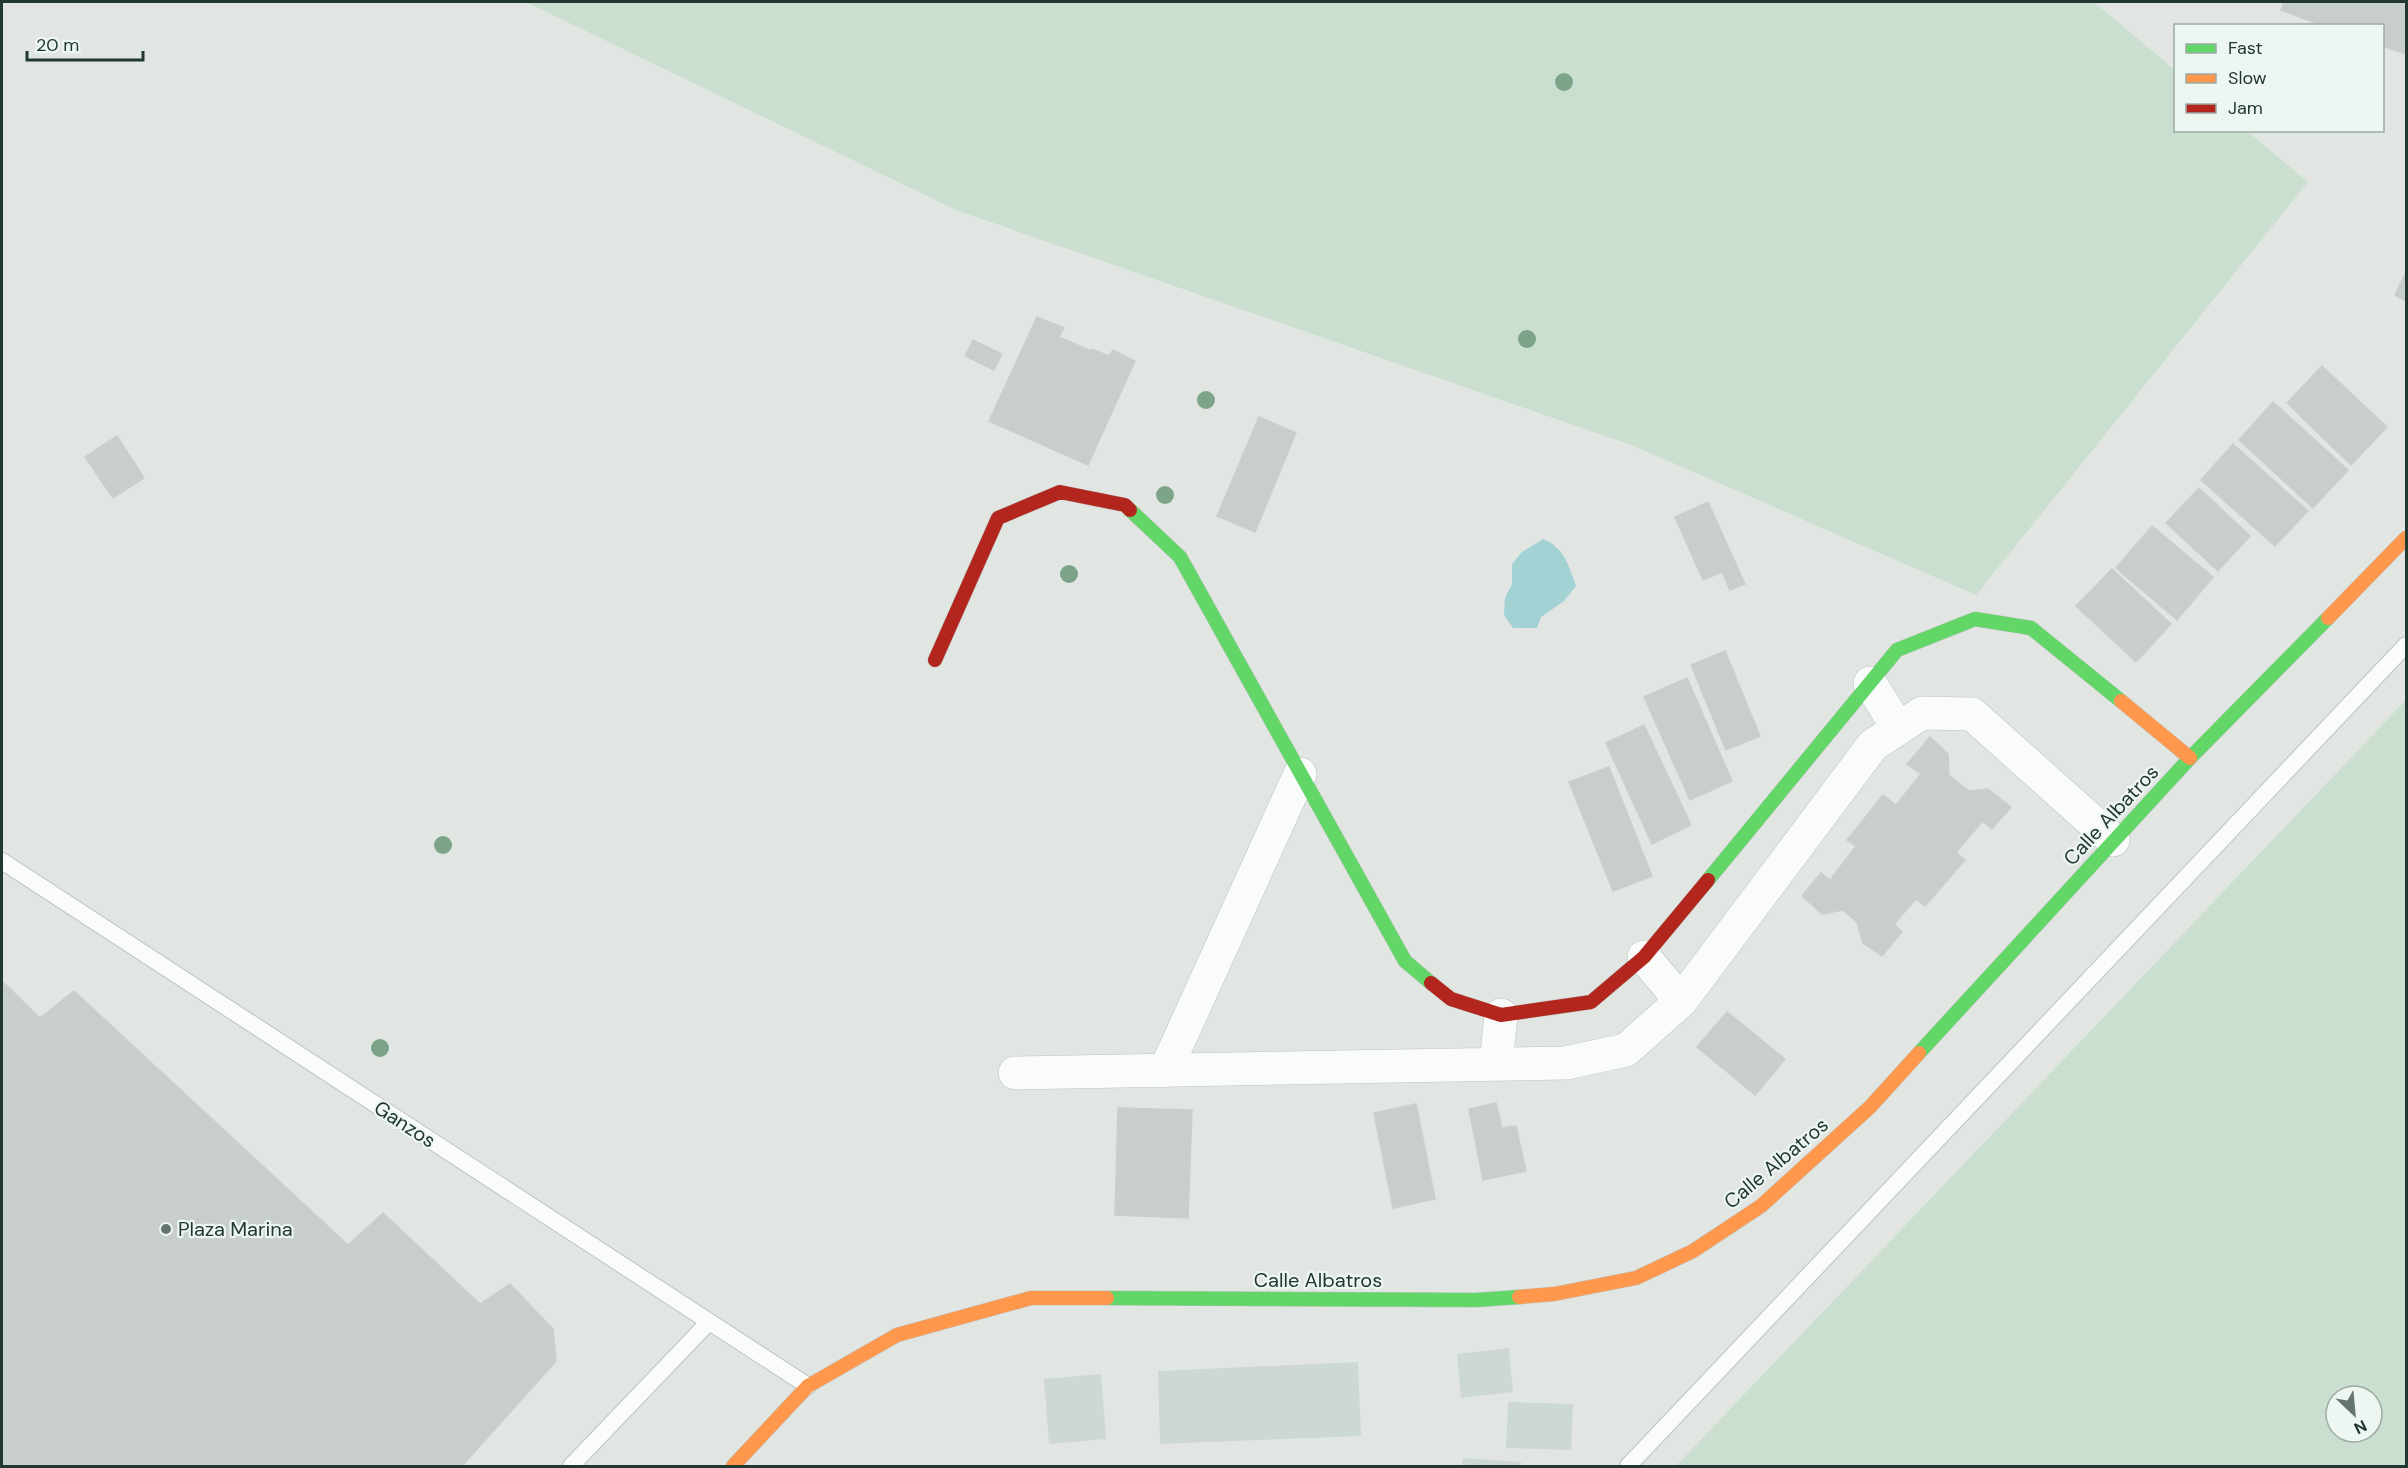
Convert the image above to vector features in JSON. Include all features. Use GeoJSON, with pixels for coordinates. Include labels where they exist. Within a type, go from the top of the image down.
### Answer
{"type":"FeatureCollection","features":[{"type":"Feature","properties":{"kind":"street"},"geometry":{"type":"LineString","coordinates":[[934,660],[998,519],[1060,492],[1125,505],[1180,557],[1405,961],[1451,999],[1501,1015],[1591,1002],[1644,957],[1897,650],[1975,619],[2031,628],[2190,758]]}},
{"type":"Feature","properties":{"kind":"street","name":"Calle Albatros"},"geometry":{"type":"LineString","coordinates":[[733,1467],[808,1386],[897,1335],[1031,1298],[1476,1300],[1554,1294],[1636,1278],[1693,1251],[1761,1206],[1870,1107],[2190,758],[2406,538]]}},
{"type":"Feature","properties":{"kind":"street"},"geometry":{"type":"LineString","coordinates":[[1870,683],[1898,728]]}},
{"type":"Feature","properties":{"kind":"street"},"geometry":{"type":"LineString","coordinates":[[1016,1073],[1566,1063],[1626,1050],[1681,1001],[1873,745],[1922,713],[1972,714],[2113,840]]}},
{"type":"Feature","properties":{"kind":"street"},"geometry":{"type":"LineString","coordinates":[[1165,1071],[1300,774]]}},
{"type":"Feature","properties":{"kind":"street"},"geometry":{"type":"LineString","coordinates":[[1644,957],[1681,1001]]}},
{"type":"Feature","properties":{"kind":"street"},"geometry":{"type":"LineString","coordinates":[[1496,1064],[1501,1015]]}},
{"type":"Feature","properties":{"kind":"lane"},"geometry":{"type":"LineString","coordinates":[[1628,1467],[2406,645]]}},
{"type":"Feature","properties":{"kind":"lane","name":"Ganzos"},"geometry":{"type":"LineString","coordinates":[[2,861],[808,1386]]}},
{"type":"Feature","properties":{"kind":"lane"},"geometry":{"type":"LineString","coordinates":[[571,1467],[709,1322]]}},
{"type":"Feature","properties":{"kind":"shaded area"},"geometry":{"type":"Polygon","coordinates":[[[1509,1348],[1513,1392],[1461,1398],[1457,1354],[1509,1348]]]}},
{"type":"Feature","properties":{"kind":"shaded area"},"geometry":{"type":"Polygon","coordinates":[[[1358,1362],[1361,1436],[1160,1444],[1158,1371],[1358,1362]]]}},
{"type":"Feature","properties":{"kind":"shaded area"},"geometry":{"type":"Polygon","coordinates":[[[1101,1374],[1106,1439],[1049,1444],[1044,1379],[1101,1374]]]}},
{"type":"Feature","properties":{"kind":"shaded area"},"geometry":{"type":"Polygon","coordinates":[[[1508,1402],[1573,1404],[1571,1450],[1506,1448],[1508,1402]]]}},
{"type":"Feature","properties":{"kind":"shaded area"},"geometry":{"type":"Polygon","coordinates":[[[1463,1458],[1521,1462],[1521,1466],[1462,1466],[1463,1458]]]}},
{"type":"Feature","properties":{"kind":"green space"},"geometry":{"type":"Polygon","coordinates":[[[526,2],[2094,2],[2174,69],[2174,132],[2248,132],[2308,182],[1976,595],[1634,446],[956,210],[526,2]]]}},
{"type":"Feature","properties":{"kind":"green space"},"geometry":{"type":"Polygon","coordinates":[[[2406,700],[2406,1466],[1676,1466],[2406,700]]]}},
{"type":"Feature","properties":{"kind":"water"},"geometry":{"type":"Polygon","coordinates":[[[1543,539],[1561,552],[1576,586],[1564,601],[1541,617],[1537,628],[1513,628],[1504,615],[1505,598],[1512,584],[1512,564],[1522,552],[1543,539]]]}},
{"type":"Feature","properties":{"kind":"building"},"geometry":{"type":"Polygon","coordinates":[[[2284,2],[2406,2],[2406,54],[2384,47],[2384,24],[2319,24],[2281,10],[2284,2]]]}},
{"type":"Feature","properties":{"kind":"building"},"geometry":{"type":"Polygon","coordinates":[[[2406,272],[2406,301],[2395,295],[2406,272]]]}},
{"type":"Feature","properties":{"kind":"building"},"geometry":{"type":"Polygon","coordinates":[[[1037,317],[1064,328],[1059,337],[1109,356],[1113,350],[1135,361],[1088,465],[989,421],[1037,317]]]}},
{"type":"Feature","properties":{"kind":"building"},"geometry":{"type":"Polygon","coordinates":[[[973,340],[1002,354],[994,370],[965,356],[973,340]]]}},
{"type":"Feature","properties":{"kind":"building"},"geometry":{"type":"Polygon","coordinates":[[[2322,366],[2387,427],[2351,465],[2287,403],[2322,366]]]}},
{"type":"Feature","properties":{"kind":"building"},"geometry":{"type":"Polygon","coordinates":[[[2273,402],[2348,470],[2313,508],[2239,440],[2273,402]]]}},
{"type":"Feature","properties":{"kind":"building"},"geometry":{"type":"Polygon","coordinates":[[[1259,417],[1296,433],[1255,532],[1217,516],[1259,417]]]}},
{"type":"Feature","properties":{"kind":"building"},"geometry":{"type":"Polygon","coordinates":[[[117,436],[144,478],[113,498],[85,457],[117,436]]]}},
{"type":"Feature","properties":{"kind":"building"},"geometry":{"type":"Polygon","coordinates":[[[2233,444],[2308,511],[2275,546],[2201,480],[2233,444]]]}},
{"type":"Feature","properties":{"kind":"building"},"geometry":{"type":"Polygon","coordinates":[[[2199,488],[2250,536],[2218,571],[2166,523],[2199,488]]]}},
{"type":"Feature","properties":{"kind":"building"},"geometry":{"type":"Polygon","coordinates":[[[1708,502],[1745,584],[1730,590],[1722,572],[1703,580],[1675,517],[1708,502]]]}},
{"type":"Feature","properties":{"kind":"building"},"geometry":{"type":"Polygon","coordinates":[[[2152,526],[2213,577],[2177,620],[2116,568],[2152,526]]]}},
{"type":"Feature","properties":{"kind":"building"},"geometry":{"type":"Polygon","coordinates":[[[2112,569],[2171,624],[2136,662],[2076,606],[2112,569]]]}},
{"type":"Feature","properties":{"kind":"building"},"geometry":{"type":"Polygon","coordinates":[[[1725,651],[1760,736],[1726,750],[1691,665],[1725,651]]]}},
{"type":"Feature","properties":{"kind":"building"},"geometry":{"type":"Polygon","coordinates":[[[1687,678],[1732,781],[1690,800],[1644,697],[1687,678]]]}},
{"type":"Feature","properties":{"kind":"building"},"geometry":{"type":"Polygon","coordinates":[[[1644,725],[1691,825],[1652,844],[1606,743],[1644,725]]]}},
{"type":"Feature","properties":{"kind":"building"},"geometry":{"type":"Polygon","coordinates":[[[1930,737],[1948,754],[1949,775],[1969,791],[1988,789],[2011,807],[1992,829],[1983,821],[1956,852],[1965,860],[1925,906],[1916,899],[1894,924],[1902,932],[1882,956],[1863,943],[1857,922],[1843,910],[1822,914],[1802,896],[1821,873],[1830,880],[1856,846],[1847,840],[1883,795],[1896,805],[1921,774],[1907,764],[1930,737]]]}},
{"type":"Feature","properties":{"kind":"building"},"geometry":{"type":"Polygon","coordinates":[[[1609,767],[1652,876],[1613,891],[1569,782],[1609,767]]]}},
{"type":"Feature","properties":{"kind":"building","name":"Plaza Marina"},"geometry":{"type":"Polygon","coordinates":[[[2,981],[40,1018],[74,991],[348,1245],[383,1213],[480,1304],[510,1284],[553,1329],[556,1361],[462,1466],[2,1466],[2,981]]]}},
{"type":"Feature","properties":{"kind":"building"},"geometry":{"type":"Polygon","coordinates":[[[1727,1012],[1785,1059],[1755,1095],[1697,1047],[1727,1012]]]}},
{"type":"Feature","properties":{"kind":"building"},"geometry":{"type":"Polygon","coordinates":[[[1496,1103],[1502,1128],[1516,1126],[1526,1171],[1483,1180],[1469,1109],[1496,1103]]]}},
{"type":"Feature","properties":{"kind":"building"},"geometry":{"type":"Polygon","coordinates":[[[1416,1104],[1435,1199],[1393,1208],[1374,1113],[1416,1104]]]}},
{"type":"Feature","properties":{"kind":"building"},"geometry":{"type":"Polygon","coordinates":[[[1118,1108],[1192,1110],[1188,1218],[1115,1215],[1118,1108]]]}},
{"type":"Feature","properties":{"kind":"traffic: fast"},"geometry":{"type":"LineString","coordinates":[[1130,510],[1180,557],[1405,961],[1431,983]]}},
{"type":"Feature","properties":{"kind":"traffic: fast"},"geometry":{"type":"LineString","coordinates":[[1919,1053],[2190,758],[2328,618]]}},
{"type":"Feature","properties":{"kind":"traffic: fast"},"geometry":{"type":"LineString","coordinates":[[1708,880],[1897,650],[1975,619],[2031,628],[2121,701]]}},
{"type":"Feature","properties":{"kind":"traffic: fast"},"geometry":{"type":"LineString","coordinates":[[1107,1298],[1476,1300],[1519,1297]]}},
{"type":"Feature","properties":{"kind":"traffic: slow"},"geometry":{"type":"LineString","coordinates":[[2328,618],[2406,538]]}},
{"type":"Feature","properties":{"kind":"traffic: slow"},"geometry":{"type":"LineString","coordinates":[[2121,701],[2190,758]]}},
{"type":"Feature","properties":{"kind":"traffic: slow"},"geometry":{"type":"LineString","coordinates":[[1519,1297],[1554,1294],[1636,1278],[1693,1251],[1761,1206],[1870,1107],[1919,1053]]}},
{"type":"Feature","properties":{"kind":"traffic: slow"},"geometry":{"type":"LineString","coordinates":[[733,1466],[808,1386],[897,1335],[1031,1298],[1107,1298]]}},
{"type":"Feature","properties":{"kind":"traffic: jam"},"geometry":{"type":"LineString","coordinates":[[935,660],[998,518],[1060,492],[1125,505],[1130,510]]}},
{"type":"Feature","properties":{"kind":"traffic: jam"},"geometry":{"type":"LineString","coordinates":[[1431,983],[1451,999],[1501,1015],[1591,1002],[1644,957],[1708,880]]}},
{"type":"Feature","properties":{"kind":"place","name":"Plaza Marina"},"geometry":{"type":"Point","coordinates":[166,1229]}}]}
